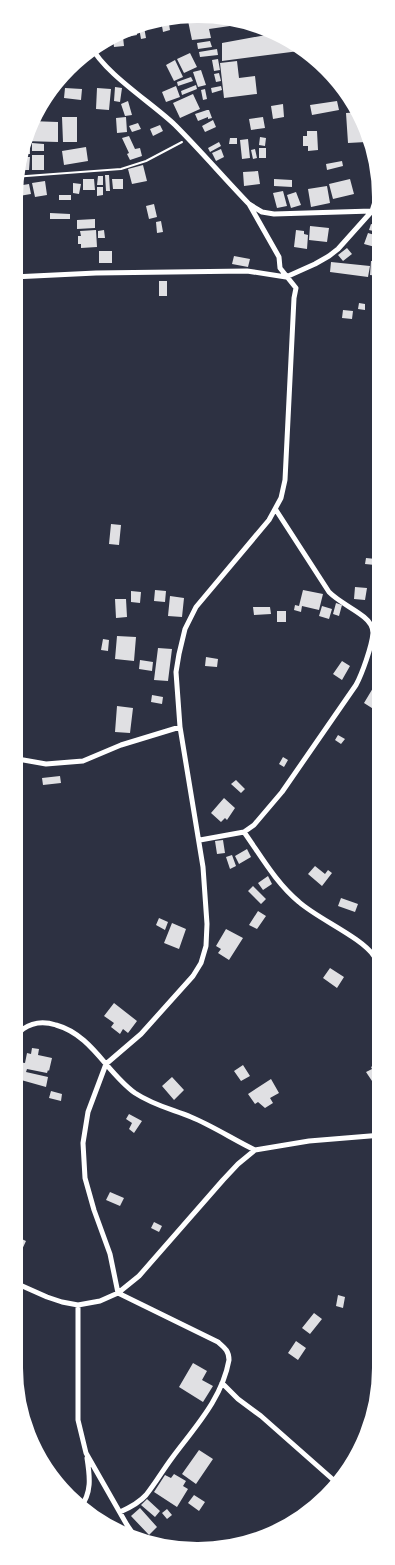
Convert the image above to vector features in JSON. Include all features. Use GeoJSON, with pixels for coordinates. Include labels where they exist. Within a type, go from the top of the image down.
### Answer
{"type":"FeatureCollection","features":[{"type":"Feature","properties":{"kind":"street"},"geometry":{"type":"LineString","coordinates":[[95,53],[107,67],[174,124],[249,204],[278,257],[280,268],[296,288],[284,480],[281,498],[269,520],[196,607],[185,629],[176,672],[180,727],[200,840],[207,924],[206,946],[201,963],[193,976],[141,1034],[106,1064],[88,1112],[84,1143],[85,1178],[110,1254],[118,1293]]}},
{"type":"Feature","properties":{"kind":"street"},"geometry":{"type":"LineString","coordinates":[[20,277],[105,273],[247,271],[286,277],[329,256],[338,249],[372,211],[375,202]]}},
{"type":"Feature","properties":{"kind":"street"},"geometry":{"type":"LineString","coordinates":[[249,204],[262,212],[274,214],[375,212]]}},
{"type":"Feature","properties":{"kind":"street"},"geometry":{"type":"LineString","coordinates":[[200,840],[244,832],[254,825],[282,792],[356,685],[361,676],[373,632],[372,624],[329,592],[276,510]]}},
{"type":"Feature","properties":{"kind":"street"},"geometry":{"type":"LineString","coordinates":[[20,759],[46,764],[83,761],[121,745],[180,727]]}},
{"type":"Feature","properties":{"kind":"street"},"geometry":{"type":"LineString","coordinates":[[244,832],[281,885],[300,903],[325,922],[356,940],[375,958]]}},
{"type":"Feature","properties":{"kind":"street"},"geometry":{"type":"LineString","coordinates":[[20,1033],[32,1024],[42,1022],[73,1032],[87,1042],[125,1085],[147,1101],[159,1107],[192,1117],[255,1150]]}},
{"type":"Feature","properties":{"kind":"street"},"geometry":{"type":"LineString","coordinates":[[20,1285],[47,1297],[78,1305],[100,1300],[118,1293],[139,1276],[238,1164],[255,1150],[310,1140],[375,1135]]}},
{"type":"Feature","properties":{"kind":"street"},"geometry":{"type":"LineString","coordinates":[[118,1293],[188,1327],[225,1348],[229,1354],[222,1383],[210,1408],[145,1496],[120,1512]]}},
{"type":"Feature","properties":{"kind":"street"},"geometry":{"type":"LineString","coordinates":[[78,1305],[78,1420],[86,1454],[90,1486],[88,1496],[83,1503]]}},
{"type":"Feature","properties":{"kind":"street"},"geometry":{"type":"LineString","coordinates":[[222,1383],[334,1481]]}},
{"type":"Feature","properties":{"kind":"street"},"geometry":{"type":"LineString","coordinates":[[86,1454],[133,1532]]}},
{"type":"Feature","properties":{"kind":"path"},"geometry":{"type":"LineString","coordinates":[[22,176],[121,169],[146,161],[188,139]]}},
{"type":"Feature","properties":{"kind":"building"},"geometry":{"type":"Polygon","coordinates":[[[188,20],[209,20],[239,25],[209,29],[211,38],[192,40],[188,20]]]}},
{"type":"Feature","properties":{"kind":"building"},"geometry":{"type":"Polygon","coordinates":[[[169,22],[170,30],[163,32],[162,23],[169,22]]]}},
{"type":"Feature","properties":{"kind":"building"},"geometry":{"type":"Polygon","coordinates":[[[144,28],[146,38],[141,39],[139,29],[144,28]]]}},
{"type":"Feature","properties":{"kind":"building"},"geometry":{"type":"Polygon","coordinates":[[[136,31],[137,35],[127,37],[127,35],[136,31]]]}},
{"type":"Feature","properties":{"kind":"building"},"geometry":{"type":"Polygon","coordinates":[[[267,35],[298,51],[222,61],[222,43],[267,35]]]}},
{"type":"Feature","properties":{"kind":"building"},"geometry":{"type":"Polygon","coordinates":[[[123,37],[124,46],[114,47],[113,41],[123,37]]]}},
{"type":"Feature","properties":{"kind":"building"},"geometry":{"type":"Polygon","coordinates":[[[210,41],[212,47],[198,49],[197,43],[210,41]]]}},
{"type":"Feature","properties":{"kind":"building"},"geometry":{"type":"Polygon","coordinates":[[[217,49],[218,55],[200,57],[199,52],[217,49]]]}},
{"type":"Feature","properties":{"kind":"building"},"geometry":{"type":"Polygon","coordinates":[[[190,53],[197,67],[184,73],[177,59],[190,53]]]}},
{"type":"Feature","properties":{"kind":"building"},"geometry":{"type":"Polygon","coordinates":[[[218,59],[220,70],[214,71],[212,60],[218,59]]]}},
{"type":"Feature","properties":{"kind":"building"},"geometry":{"type":"Polygon","coordinates":[[[175,60],[183,77],[174,81],[166,65],[175,60]]]}},
{"type":"Feature","properties":{"kind":"building"},"geometry":{"type":"Polygon","coordinates":[[[237,61],[239,78],[255,76],[257,94],[224,98],[220,63],[237,61]]]}},
{"type":"Feature","properties":{"kind":"building"},"geometry":{"type":"Polygon","coordinates":[[[201,70],[206,85],[198,87],[193,72],[201,70]]]}},
{"type":"Feature","properties":{"kind":"building"},"geometry":{"type":"Polygon","coordinates":[[[219,73],[221,81],[216,82],[214,74],[219,73]]]}},
{"type":"Feature","properties":{"kind":"building"},"geometry":{"type":"Polygon","coordinates":[[[191,77],[193,81],[178,86],[177,82],[191,77]]]}},
{"type":"Feature","properties":{"kind":"building"},"geometry":{"type":"Polygon","coordinates":[[[196,85],[197,89],[182,95],[181,91],[196,85]]]}},
{"type":"Feature","properties":{"kind":"building"},"geometry":{"type":"Polygon","coordinates":[[[176,86],[180,97],[166,102],[162,92],[176,86]]]}},
{"type":"Feature","properties":{"kind":"building"},"geometry":{"type":"Polygon","coordinates":[[[221,86],[222,90],[212,93],[211,88],[221,86]]]}},
{"type":"Feature","properties":{"kind":"building"},"geometry":{"type":"Polygon","coordinates":[[[115,87],[122,88],[120,102],[114,101],[115,87]]]}},
{"type":"Feature","properties":{"kind":"building"},"geometry":{"type":"Polygon","coordinates":[[[65,88],[82,89],[81,100],[64,98],[65,88]]]}},
{"type":"Feature","properties":{"kind":"building"},"geometry":{"type":"Polygon","coordinates":[[[97,88],[111,89],[109,110],[96,109],[97,88]]]}},
{"type":"Feature","properties":{"kind":"building"},"geometry":{"type":"Polygon","coordinates":[[[205,89],[207,99],[203,100],[201,90],[205,89]]]}},
{"type":"Feature","properties":{"kind":"building"},"geometry":{"type":"Polygon","coordinates":[[[193,94],[200,109],[180,118],[173,103],[193,94]]]}},
{"type":"Feature","properties":{"kind":"building"},"geometry":{"type":"Polygon","coordinates":[[[128,101],[132,115],[125,116],[121,104],[128,101]]]}},
{"type":"Feature","properties":{"kind":"building"},"geometry":{"type":"Polygon","coordinates":[[[337,101],[339,110],[312,115],[310,105],[337,101]]]}},
{"type":"Feature","properties":{"kind":"building"},"geometry":{"type":"Polygon","coordinates":[[[283,104],[284,117],[273,119],[271,106],[283,104]]]}},
{"type":"Feature","properties":{"kind":"building"},"geometry":{"type":"Polygon","coordinates":[[[209,110],[212,118],[208,119],[208,117],[198,121],[195,114],[209,110]]]}},
{"type":"Feature","properties":{"kind":"building"},"geometry":{"type":"Polygon","coordinates":[[[346,113],[353,113],[366,142],[348,143],[346,113]]]}},
{"type":"Feature","properties":{"kind":"building"},"geometry":{"type":"Polygon","coordinates":[[[62,117],[77,117],[77,142],[63,142],[62,117]]]}},
{"type":"Feature","properties":{"kind":"building"},"geometry":{"type":"Polygon","coordinates":[[[126,117],[127,132],[117,133],[116,118],[126,117]]]}},
{"type":"Feature","properties":{"kind":"building"},"geometry":{"type":"Polygon","coordinates":[[[263,117],[265,128],[251,130],[249,119],[263,117]]]}},
{"type":"Feature","properties":{"kind":"building"},"geometry":{"type":"Polygon","coordinates":[[[213,120],[216,127],[205,132],[202,126],[213,120]]]}},
{"type":"Feature","properties":{"kind":"building"},"geometry":{"type":"Polygon","coordinates":[[[37,121],[58,122],[58,142],[29,141],[37,121]]]}},
{"type":"Feature","properties":{"kind":"building"},"geometry":{"type":"Polygon","coordinates":[[[138,123],[141,129],[132,132],[129,126],[138,123]]]}},
{"type":"Feature","properties":{"kind":"building"},"geometry":{"type":"Polygon","coordinates":[[[160,125],[163,131],[153,136],[150,129],[160,125]]]}},
{"type":"Feature","properties":{"kind":"building"},"geometry":{"type":"Polygon","coordinates":[[[307,131],[317,131],[318,150],[308,151],[308,146],[303,146],[303,136],[307,136],[307,131]]]}},
{"type":"Feature","properties":{"kind":"building"},"geometry":{"type":"Polygon","coordinates":[[[129,136],[135,149],[140,148],[142,156],[130,160],[122,138],[129,136]]]}},
{"type":"Feature","properties":{"kind":"building"},"geometry":{"type":"Polygon","coordinates":[[[260,137],[266,138],[265,146],[259,145],[260,137]]]}},
{"type":"Feature","properties":{"kind":"building"},"geometry":{"type":"Polygon","coordinates":[[[230,138],[237,138],[237,144],[229,144],[230,138]]]}},
{"type":"Feature","properties":{"kind":"building"},"geometry":{"type":"Polygon","coordinates":[[[248,139],[250,158],[242,159],[240,140],[248,139]]]}},
{"type":"Feature","properties":{"kind":"building"},"geometry":{"type":"Polygon","coordinates":[[[219,142],[221,146],[210,152],[208,148],[219,142]]]}},
{"type":"Feature","properties":{"kind":"building"},"geometry":{"type":"Polygon","coordinates":[[[28,143],[30,143],[30,154],[25,154],[28,143]]]}},
{"type":"Feature","properties":{"kind":"building"},"geometry":{"type":"Polygon","coordinates":[[[32,143],[44,144],[44,151],[32,151],[32,143]]]}},
{"type":"Feature","properties":{"kind":"building"},"geometry":{"type":"Polygon","coordinates":[[[86,147],[88,161],[64,165],[62,151],[86,147]]]}},
{"type":"Feature","properties":{"kind":"building"},"geometry":{"type":"Polygon","coordinates":[[[259,148],[266,148],[266,158],[259,158],[259,148]]]}},
{"type":"Feature","properties":{"kind":"building"},"geometry":{"type":"Polygon","coordinates":[[[221,149],[224,157],[216,161],[212,153],[221,149]]]}},
{"type":"Feature","properties":{"kind":"building"},"geometry":{"type":"Polygon","coordinates":[[[255,149],[257,158],[253,159],[251,150],[255,149]]]}},
{"type":"Feature","properties":{"kind":"building"},"geometry":{"type":"Polygon","coordinates":[[[32,155],[44,155],[44,170],[32,170],[32,155]]]}},
{"type":"Feature","properties":{"kind":"building"},"geometry":{"type":"Polygon","coordinates":[[[25,157],[30,157],[29,170],[22,170],[25,157]]]}},
{"type":"Feature","properties":{"kind":"building"},"geometry":{"type":"Polygon","coordinates":[[[342,161],[343,166],[327,170],[326,164],[342,161]]]}},
{"type":"Feature","properties":{"kind":"building"},"geometry":{"type":"Polygon","coordinates":[[[143,165],[147,181],[132,184],[128,169],[143,165]]]}},
{"type":"Feature","properties":{"kind":"building"},"geometry":{"type":"Polygon","coordinates":[[[258,171],[260,184],[244,186],[243,172],[258,171]]]}},
{"type":"Feature","properties":{"kind":"building"},"geometry":{"type":"Polygon","coordinates":[[[105,175],[109,175],[110,191],[106,191],[105,175]]]}},
{"type":"Feature","properties":{"kind":"building"},"geometry":{"type":"Polygon","coordinates":[[[98,176],[103,176],[103,185],[97,185],[98,176]]]}},
{"type":"Feature","properties":{"kind":"building"},"geometry":{"type":"Polygon","coordinates":[[[83,179],[94,179],[95,190],[83,190],[83,179]]]}},
{"type":"Feature","properties":{"kind":"building"},"geometry":{"type":"Polygon","coordinates":[[[112,179],[123,179],[123,189],[113,189],[112,179]]]}},
{"type":"Feature","properties":{"kind":"building"},"geometry":{"type":"Polygon","coordinates":[[[274,179],[292,180],[292,187],[274,186],[274,179]]]}},
{"type":"Feature","properties":{"kind":"building"},"geometry":{"type":"Polygon","coordinates":[[[350,179],[354,194],[333,199],[329,184],[350,179]]]}},
{"type":"Feature","properties":{"kind":"building"},"geometry":{"type":"Polygon","coordinates":[[[45,181],[47,195],[35,197],[32,183],[45,181]]]}},
{"type":"Feature","properties":{"kind":"building"},"geometry":{"type":"Polygon","coordinates":[[[73,183],[81,184],[79,194],[73,193],[73,183]]]}},
{"type":"Feature","properties":{"kind":"building"},"geometry":{"type":"Polygon","coordinates":[[[29,184],[31,194],[20,196],[20,185],[29,184]]]}},
{"type":"Feature","properties":{"kind":"building"},"geometry":{"type":"Polygon","coordinates":[[[327,186],[330,203],[311,207],[308,189],[327,186]]]}},
{"type":"Feature","properties":{"kind":"building"},"geometry":{"type":"Polygon","coordinates":[[[97,187],[103,187],[103,195],[97,196],[97,187]]]}},
{"type":"Feature","properties":{"kind":"building"},"geometry":{"type":"Polygon","coordinates":[[[283,191],[287,206],[277,208],[273,193],[283,191]]]}},
{"type":"Feature","properties":{"kind":"building"},"geometry":{"type":"Polygon","coordinates":[[[296,192],[301,205],[291,208],[287,195],[296,192]]]}},
{"type":"Feature","properties":{"kind":"building"},"geometry":{"type":"Polygon","coordinates":[[[59,195],[71,195],[71,200],[59,200],[59,195]]]}},
{"type":"Feature","properties":{"kind":"building"},"geometry":{"type":"Polygon","coordinates":[[[154,204],[157,217],[149,219],[146,206],[154,204]]]}},
{"type":"Feature","properties":{"kind":"building"},"geometry":{"type":"Polygon","coordinates":[[[50,213],[70,214],[70,219],[50,219],[50,213]]]}},
{"type":"Feature","properties":{"kind":"building"},"geometry":{"type":"Polygon","coordinates":[[[95,219],[95,228],[77,229],[77,220],[95,219]]]}},
{"type":"Feature","properties":{"kind":"building"},"geometry":{"type":"Polygon","coordinates":[[[161,221],[163,232],[157,233],[156,222],[161,221]]]}},
{"type":"Feature","properties":{"kind":"building"},"geometry":{"type":"Polygon","coordinates":[[[371,224],[375,225],[375,231],[369,230],[371,224]]]}},
{"type":"Feature","properties":{"kind":"building"},"geometry":{"type":"Polygon","coordinates":[[[310,226],[329,228],[327,242],[309,240],[310,226]]]}},
{"type":"Feature","properties":{"kind":"building"},"geometry":{"type":"Polygon","coordinates":[[[96,230],[97,247],[81,248],[81,244],[78,244],[78,236],[81,236],[80,231],[96,230]]]}},
{"type":"Feature","properties":{"kind":"building"},"geometry":{"type":"Polygon","coordinates":[[[104,230],[105,238],[98,238],[98,231],[104,230]]]}},
{"type":"Feature","properties":{"kind":"building"},"geometry":{"type":"Polygon","coordinates":[[[296,230],[304,231],[304,234],[308,235],[307,249],[294,247],[296,230]]]}},
{"type":"Feature","properties":{"kind":"building"},"geometry":{"type":"Polygon","coordinates":[[[368,233],[375,235],[375,247],[364,244],[368,233]]]}},
{"type":"Feature","properties":{"kind":"building"},"geometry":{"type":"Polygon","coordinates":[[[347,248],[352,254],[343,261],[338,255],[347,248]]]}},
{"type":"Feature","properties":{"kind":"building"},"geometry":{"type":"Polygon","coordinates":[[[373,248],[375,248],[375,258],[372,258],[373,248]]]}},
{"type":"Feature","properties":{"kind":"building"},"geometry":{"type":"Polygon","coordinates":[[[99,251],[112,251],[112,263],[99,263],[99,251]]]}},
{"type":"Feature","properties":{"kind":"building"},"geometry":{"type":"Polygon","coordinates":[[[234,256],[250,259],[248,267],[232,264],[234,256]]]}},
{"type":"Feature","properties":{"kind":"building"},"geometry":{"type":"Polygon","coordinates":[[[371,261],[375,261],[375,276],[370,275],[371,261]]]}},
{"type":"Feature","properties":{"kind":"building"},"geometry":{"type":"Polygon","coordinates":[[[331,262],[370,266],[368,277],[330,272],[331,262]]]}},
{"type":"Feature","properties":{"kind":"building"},"geometry":{"type":"Polygon","coordinates":[[[159,281],[167,281],[167,296],[159,296],[159,281]]]}},
{"type":"Feature","properties":{"kind":"building"},"geometry":{"type":"Polygon","coordinates":[[[359,303],[365,304],[365,310],[358,309],[359,303]]]}},
{"type":"Feature","properties":{"kind":"building"},"geometry":{"type":"Polygon","coordinates":[[[343,310],[353,311],[352,319],[342,318],[343,310]]]}},
{"type":"Feature","properties":{"kind":"building"},"geometry":{"type":"Polygon","coordinates":[[[111,524],[121,525],[119,545],[109,544],[111,524]]]}},
{"type":"Feature","properties":{"kind":"building"},"geometry":{"type":"Polygon","coordinates":[[[366,558],[375,559],[375,565],[365,564],[366,558]]]}},
{"type":"Feature","properties":{"kind":"building"},"geometry":{"type":"Polygon","coordinates":[[[355,587],[367,588],[365,600],[354,599],[355,587]]]}},
{"type":"Feature","properties":{"kind":"building"},"geometry":{"type":"Polygon","coordinates":[[[155,590],[166,591],[165,602],[154,601],[155,590]]]}},
{"type":"Feature","properties":{"kind":"building"},"geometry":{"type":"Polygon","coordinates":[[[303,590],[323,594],[319,610],[302,606],[301,612],[294,610],[295,605],[299,606],[303,590]]]}},
{"type":"Feature","properties":{"kind":"building"},"geometry":{"type":"Polygon","coordinates":[[[131,591],[141,592],[140,603],[131,602],[131,591]]]}},
{"type":"Feature","properties":{"kind":"building"},"geometry":{"type":"Polygon","coordinates":[[[170,596],[184,598],[182,617],[168,616],[170,596]]]}},
{"type":"Feature","properties":{"kind":"building"},"geometry":{"type":"Polygon","coordinates":[[[115,599],[126,599],[127,617],[116,618],[115,599]]]}},
{"type":"Feature","properties":{"kind":"building"},"geometry":{"type":"Polygon","coordinates":[[[336,603],[342,605],[339,616],[333,614],[336,603]]]}},
{"type":"Feature","properties":{"kind":"building"},"geometry":{"type":"Polygon","coordinates":[[[322,606],[332,609],[329,619],[319,616],[322,606]]]}},
{"type":"Feature","properties":{"kind":"building"},"geometry":{"type":"Polygon","coordinates":[[[253,607],[270,607],[271,614],[254,615],[253,607]]]}},
{"type":"Feature","properties":{"kind":"building"},"geometry":{"type":"Polygon","coordinates":[[[277,611],[286,611],[286,622],[277,622],[277,611]]]}},
{"type":"Feature","properties":{"kind":"building"},"geometry":{"type":"Polygon","coordinates":[[[117,636],[136,637],[134,661],[115,659],[117,636]]]}},
{"type":"Feature","properties":{"kind":"building"},"geometry":{"type":"Polygon","coordinates":[[[103,639],[109,640],[108,651],[101,650],[103,639]]]}},
{"type":"Feature","properties":{"kind":"building"},"geometry":{"type":"Polygon","coordinates":[[[158,648],[172,649],[168,681],[154,680],[158,648]]]}},
{"type":"Feature","properties":{"kind":"building"},"geometry":{"type":"Polygon","coordinates":[[[206,657],[218,659],[217,667],[205,666],[206,657]]]}},
{"type":"Feature","properties":{"kind":"building"},"geometry":{"type":"Polygon","coordinates":[[[140,660],[153,662],[152,671],[139,669],[140,660]]]}},
{"type":"Feature","properties":{"kind":"building"},"geometry":{"type":"Polygon","coordinates":[[[342,661],[350,666],[342,680],[333,674],[342,661]]]}},
{"type":"Feature","properties":{"kind":"building"},"geometry":{"type":"Polygon","coordinates":[[[373,688],[375,689],[375,710],[364,703],[373,688]]]}},
{"type":"Feature","properties":{"kind":"building"},"geometry":{"type":"Polygon","coordinates":[[[152,695],[163,697],[162,704],[151,702],[152,695]]]}},
{"type":"Feature","properties":{"kind":"building"},"geometry":{"type":"Polygon","coordinates":[[[117,706],[133,708],[130,733],[115,732],[117,706]]]}},
{"type":"Feature","properties":{"kind":"building"},"geometry":{"type":"Polygon","coordinates":[[[338,735],[345,739],[341,744],[335,740],[338,735]]]}},
{"type":"Feature","properties":{"kind":"building"},"geometry":{"type":"Polygon","coordinates":[[[283,757],[288,760],[284,767],[279,764],[283,757]]]}},
{"type":"Feature","properties":{"kind":"building"},"geometry":{"type":"Polygon","coordinates":[[[60,776],[61,783],[43,785],[42,778],[60,776]]]}},
{"type":"Feature","properties":{"kind":"building"},"geometry":{"type":"Polygon","coordinates":[[[236,780],[245,789],[241,793],[231,784],[236,780]]]}},
{"type":"Feature","properties":{"kind":"building"},"geometry":{"type":"Polygon","coordinates":[[[224,798],[235,808],[227,820],[225,818],[221,822],[211,813],[224,798]]]}},
{"type":"Feature","properties":{"kind":"building"},"geometry":{"type":"Polygon","coordinates":[[[223,840],[225,853],[217,854],[215,841],[223,840]]]}},
{"type":"Feature","properties":{"kind":"building"},"geometry":{"type":"Polygon","coordinates":[[[247,849],[251,857],[239,864],[235,856],[247,849]]]}},
{"type":"Feature","properties":{"kind":"building"},"geometry":{"type":"Polygon","coordinates":[[[232,855],[236,866],[230,869],[226,857],[232,855]]]}},
{"type":"Feature","properties":{"kind":"building"},"geometry":{"type":"Polygon","coordinates":[[[315,866],[325,874],[328,870],[332,873],[322,886],[308,874],[315,866]]]}},
{"type":"Feature","properties":{"kind":"building"},"geometry":{"type":"Polygon","coordinates":[[[268,876],[272,884],[263,890],[258,883],[268,876]]]}},
{"type":"Feature","properties":{"kind":"building"},"geometry":{"type":"Polygon","coordinates":[[[253,886],[266,899],[261,904],[248,891],[253,886]]]}},
{"type":"Feature","properties":{"kind":"building"},"geometry":{"type":"Polygon","coordinates":[[[341,898],[358,904],[355,912],[338,906],[341,898]]]}},
{"type":"Feature","properties":{"kind":"building"},"geometry":{"type":"Polygon","coordinates":[[[258,911],[266,916],[257,929],[249,925],[258,911]]]}},
{"type":"Feature","properties":{"kind":"building"},"geometry":{"type":"Polygon","coordinates":[[[159,918],[168,922],[165,930],[156,925],[159,918]]]}},
{"type":"Feature","properties":{"kind":"building"},"geometry":{"type":"Polygon","coordinates":[[[172,923],[186,929],[179,949],[164,943],[172,923]]]}},
{"type":"Feature","properties":{"kind":"building"},"geometry":{"type":"Polygon","coordinates":[[[226,929],[243,938],[229,960],[218,953],[221,949],[216,946],[226,929]]]}},
{"type":"Feature","properties":{"kind":"building"},"geometry":{"type":"Polygon","coordinates":[[[330,968],[344,977],[337,988],[323,978],[330,968]]]}},
{"type":"Feature","properties":{"kind":"building"},"geometry":{"type":"Polygon","coordinates":[[[114,1003],[137,1021],[128,1033],[123,1029],[120,1034],[111,1027],[114,1023],[104,1016],[114,1003]]]}},
{"type":"Feature","properties":{"kind":"building"},"geometry":{"type":"Polygon","coordinates":[[[32,1048],[39,1049],[38,1055],[52,1058],[47,1073],[27,1069],[26,1072],[48,1077],[46,1087],[20,1080],[20,1062],[25,1063],[27,1053],[31,1054],[32,1048]]]}},
{"type":"Feature","properties":{"kind":"building"},"geometry":{"type":"Polygon","coordinates":[[[375,1064],[375,1086],[366,1072],[372,1069],[371,1067],[375,1064]]]}},
{"type":"Feature","properties":{"kind":"building"},"geometry":{"type":"Polygon","coordinates":[[[243,1065],[250,1076],[241,1081],[234,1071],[243,1065]]]}},
{"type":"Feature","properties":{"kind":"building"},"geometry":{"type":"Polygon","coordinates":[[[172,1077],[184,1090],[174,1100],[162,1086],[172,1077]]]}},
{"type":"Feature","properties":{"kind":"building"},"geometry":{"type":"Polygon","coordinates":[[[271,1079],[279,1093],[270,1098],[273,1103],[265,1108],[258,1102],[255,1104],[248,1094],[271,1079]]]}},
{"type":"Feature","properties":{"kind":"building"},"geometry":{"type":"Polygon","coordinates":[[[51,1091],[62,1094],[61,1101],[49,1098],[51,1091]]]}},
{"type":"Feature","properties":{"kind":"building"},"geometry":{"type":"Polygon","coordinates":[[[129,1114],[142,1121],[134,1133],[129,1129],[132,1123],[126,1119],[129,1114]]]}},
{"type":"Feature","properties":{"kind":"building"},"geometry":{"type":"Polygon","coordinates":[[[110,1192],[124,1198],[120,1206],[106,1200],[110,1192]]]}},
{"type":"Feature","properties":{"kind":"building"},"geometry":{"type":"Polygon","coordinates":[[[154,1222],[162,1226],[159,1232],[151,1228],[154,1222]]]}},
{"type":"Feature","properties":{"kind":"building"},"geometry":{"type":"Polygon","coordinates":[[[20,1238],[26,1241],[20,1254],[20,1238]]]}},
{"type":"Feature","properties":{"kind":"building"},"geometry":{"type":"Polygon","coordinates":[[[338,1295],[345,1297],[343,1308],[336,1306],[338,1295]]]}},
{"type":"Feature","properties":{"kind":"building"},"geometry":{"type":"Polygon","coordinates":[[[314,1313],[322,1319],[310,1334],[302,1328],[314,1313]]]}},
{"type":"Feature","properties":{"kind":"building"},"geometry":{"type":"Polygon","coordinates":[[[296,1341],[306,1348],[298,1360],[288,1353],[296,1341]]]}},
{"type":"Feature","properties":{"kind":"building"},"geometry":{"type":"Polygon","coordinates":[[[193,1363],[207,1371],[202,1380],[213,1386],[203,1402],[179,1387],[193,1363]]]}},
{"type":"Feature","properties":{"kind":"building"},"geometry":{"type":"Polygon","coordinates":[[[199,1450],[213,1459],[196,1484],[182,1474],[199,1450]]]}},
{"type":"Feature","properties":{"kind":"building"},"geometry":{"type":"Polygon","coordinates":[[[174,1474],[186,1481],[183,1486],[188,1489],[177,1507],[154,1492],[165,1475],[171,1478],[174,1474]]]}},
{"type":"Feature","properties":{"kind":"building"},"geometry":{"type":"Polygon","coordinates":[[[194,1495],[205,1502],[199,1511],[188,1503],[194,1495]]]}},
{"type":"Feature","properties":{"kind":"building"},"geometry":{"type":"Polygon","coordinates":[[[147,1499],[160,1511],[155,1517],[141,1505],[147,1499]]]}},
{"type":"Feature","properties":{"kind":"building"},"geometry":{"type":"Polygon","coordinates":[[[140,1508],[157,1527],[149,1535],[131,1516],[140,1508]]]}},
{"type":"Feature","properties":{"kind":"building"},"geometry":{"type":"Polygon","coordinates":[[[167,1509],[172,1515],[167,1519],[162,1513],[167,1509]]]}}]}
